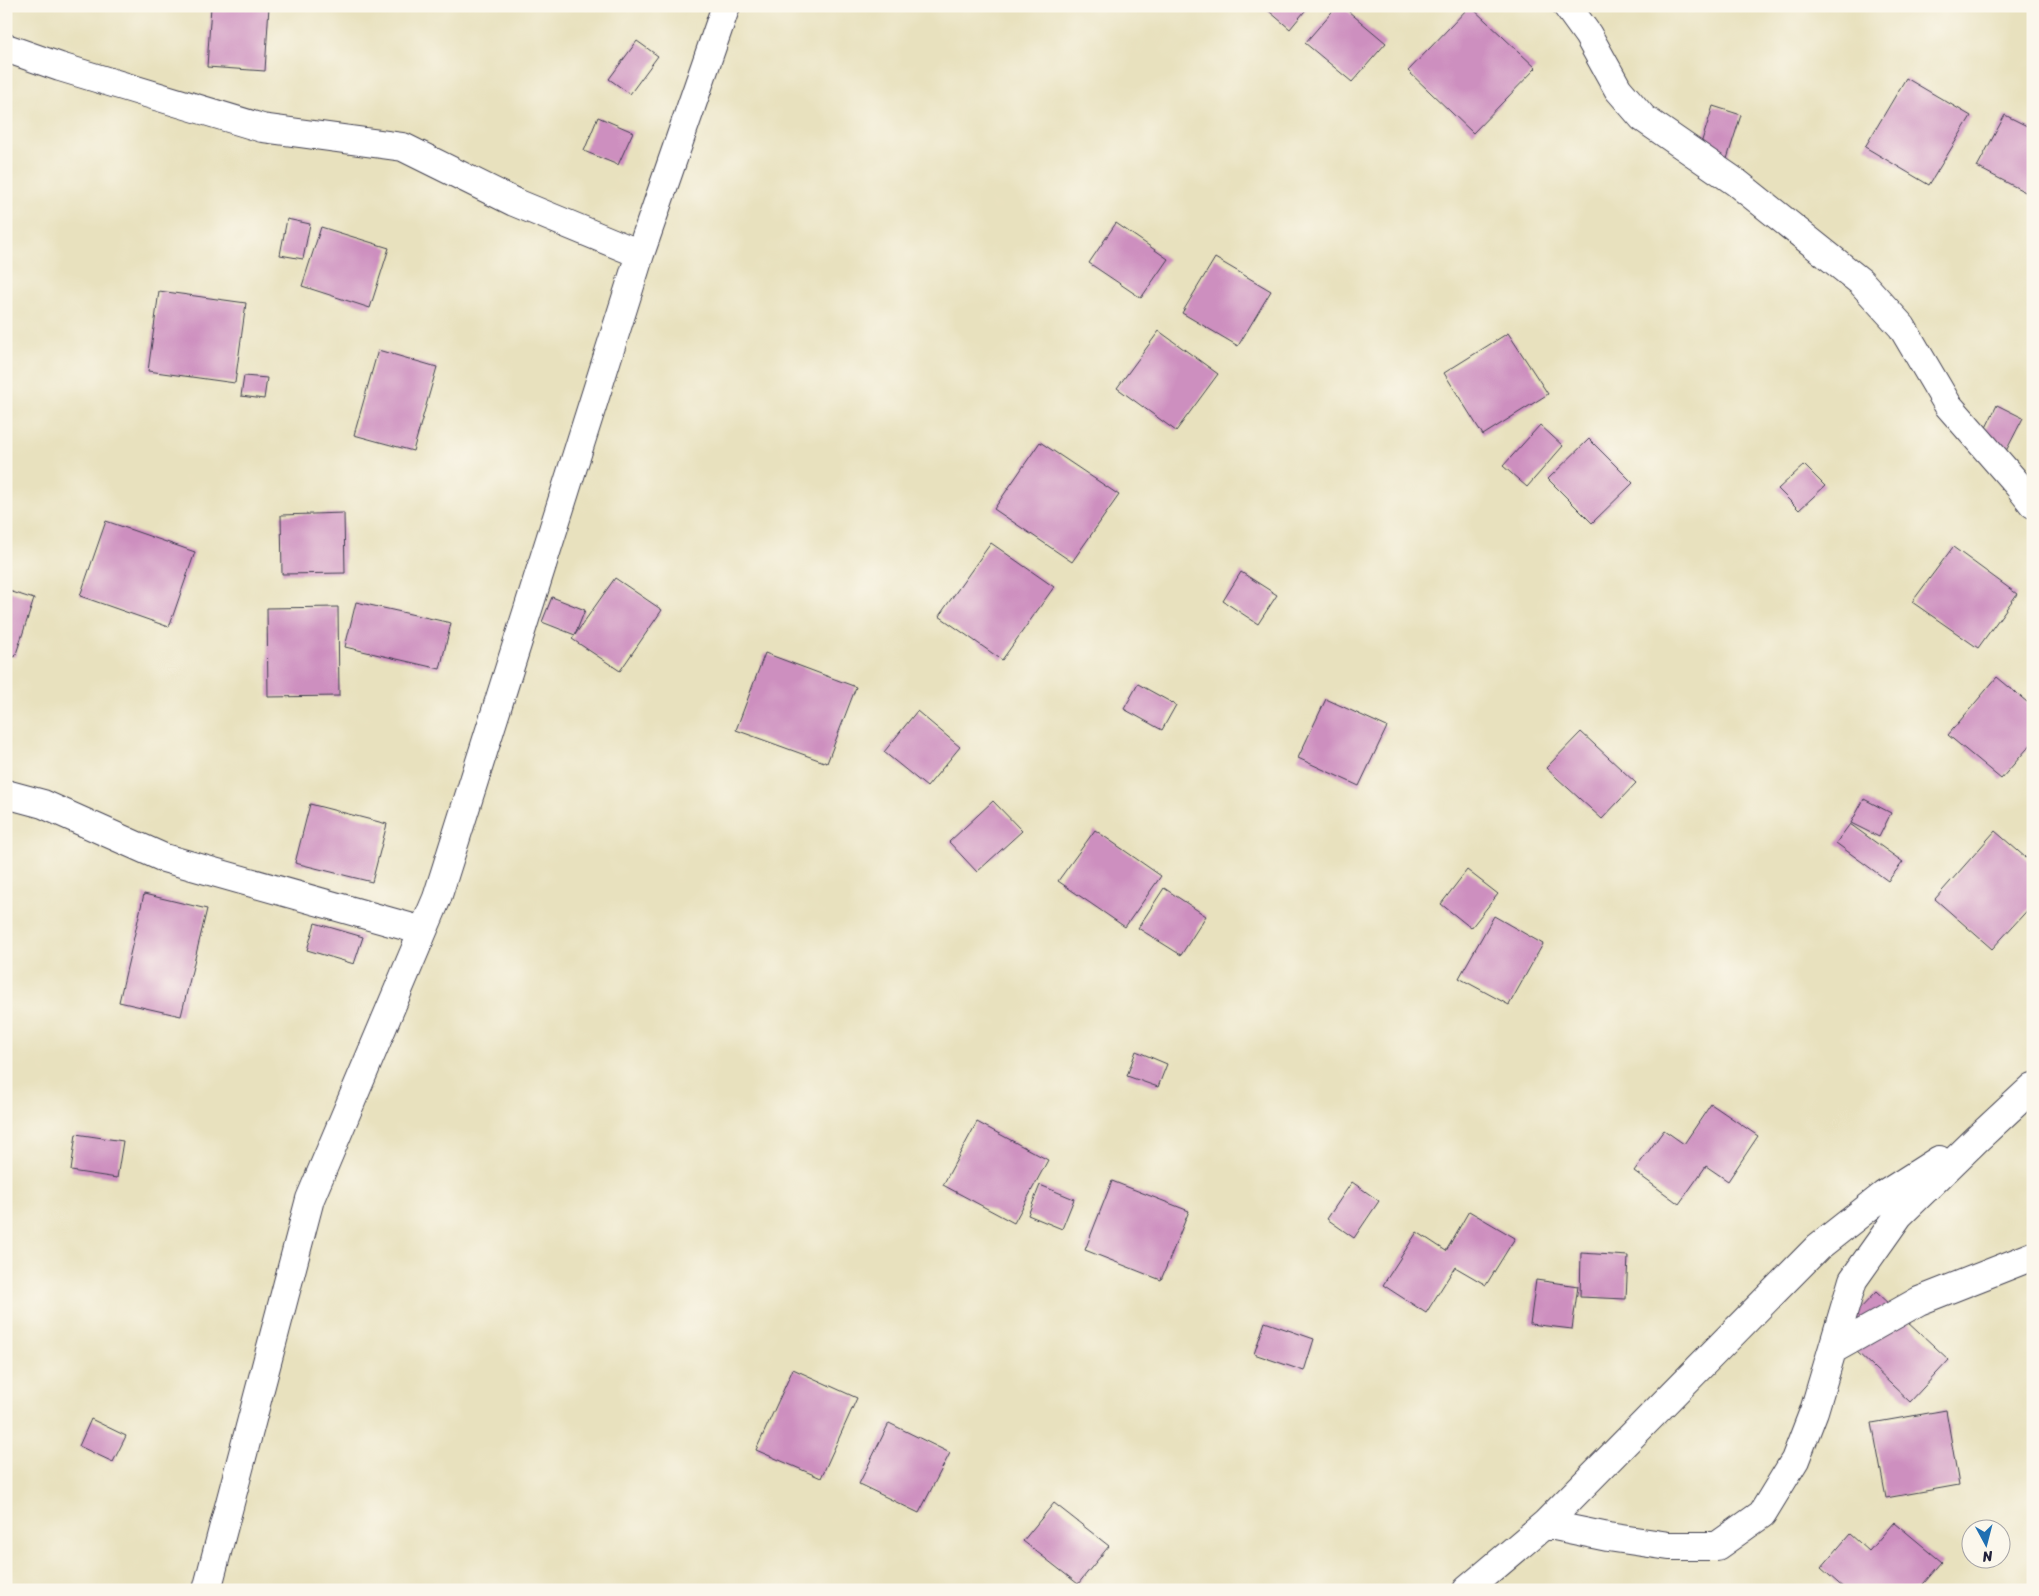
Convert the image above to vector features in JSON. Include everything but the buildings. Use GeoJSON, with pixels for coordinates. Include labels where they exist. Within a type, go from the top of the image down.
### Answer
{"type":"FeatureCollection","features":[{"type":"Feature","properties":{"kind":"street"},"geometry":{"type":"LineString","coordinates":[[207,1590],[310,1199],[437,898],[640,254],[726,6]]}},
{"type":"Feature","properties":{"kind":"street"},"geometry":{"type":"LineString","coordinates":[[1567,6],[1588,35],[1618,88],[1643,118],[1737,183],[1861,282],[1902,328],[1948,405],[2033,504]]}},
{"type":"Feature","properties":{"kind":"street"},"geometry":{"type":"LineString","coordinates":[[6,48],[60,67],[262,128],[403,147],[514,202],[640,254]]}},
{"type":"Feature","properties":{"kind":"street"},"geometry":{"type":"LineString","coordinates":[[6,794],[43,804],[164,858],[423,931]]}},
{"type":"Feature","properties":{"kind":"street"},"geometry":{"type":"LineString","coordinates":[[1545,1524],[1608,1537],[1669,1546],[1717,1546],[1762,1514],[1794,1460],[1814,1411],[1853,1280],[1899,1215],[2033,1087]]}},
{"type":"Feature","properties":{"kind":"street"},"geometry":{"type":"LineString","coordinates":[[1467,1590],[1545,1524],[1818,1247],[1884,1194],[1940,1159],[1976,1140]]}},
{"type":"Feature","properties":{"kind":"street"},"geometry":{"type":"LineString","coordinates":[[1834,1349],[1919,1301],[2033,1256]]}}]}
